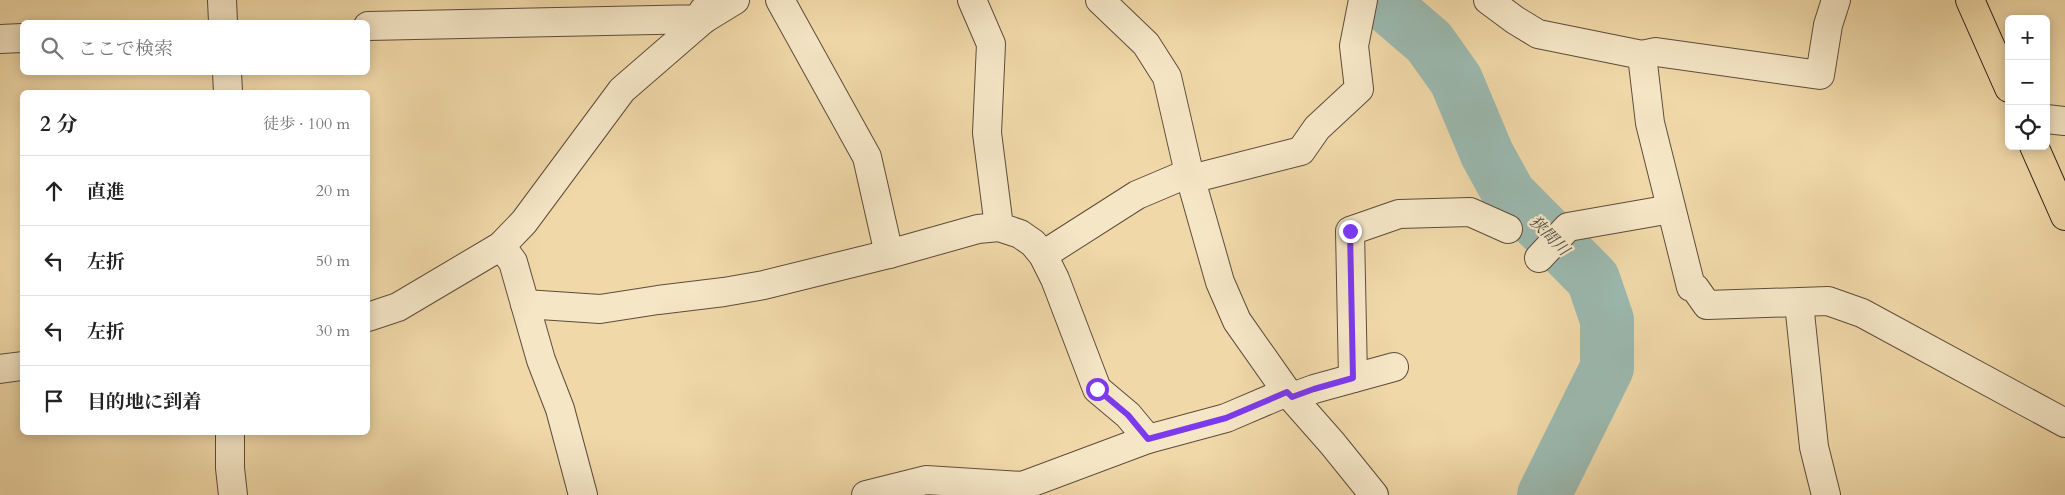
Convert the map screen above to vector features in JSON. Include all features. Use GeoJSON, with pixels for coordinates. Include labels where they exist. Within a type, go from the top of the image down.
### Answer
{"type":"FeatureCollection","features":[{"type":"Feature","properties":{"kind":"main road"},"geometry":{"type":"LineString","coordinates":[[1970,0],[2005,79]]}},
{"type":"Feature","properties":{"kind":"main road"},"geometry":{"type":"LineString","coordinates":[[2036,150],[2065,216]]}},
{"type":"Feature","properties":{"kind":"street"},"geometry":{"type":"LineString","coordinates":[[222,0],[223,20]]}},
{"type":"Feature","properties":{"kind":"street"},"geometry":{"type":"LineString","coordinates":[[370,26],[703,9],[735,0]]}},
{"type":"Feature","properties":{"kind":"street"},"geometry":{"type":"LineString","coordinates":[[780,0],[867,157],[889,254]]}},
{"type":"Feature","properties":{"kind":"street"},"geometry":{"type":"LineString","coordinates":[[972,0],[991,44],[988,133],[999,227]]}},
{"type":"Feature","properties":{"kind":"street"},"geometry":{"type":"LineString","coordinates":[[1100,0],[1146,44],[1167,77],[1190,176],[1220,282],[1237,321],[1289,394],[1374,495]]}},
{"type":"Feature","properties":{"kind":"street"},"geometry":{"type":"LineString","coordinates":[[1488,0],[1538,34],[1642,55],[1656,52],[1820,75],[1828,24],[1836,0]]}},
{"type":"Feature","properties":{"kind":"street"},"geometry":{"type":"LineString","coordinates":[[1043,255],[1136,195],[1190,176],[1301,151],[1318,128],[1359,89],[1354,46],[1362,5]]}},
{"type":"Feature","properties":{"kind":"street"},"geometry":{"type":"LineString","coordinates":[[370,316],[398,307],[501,246],[524,222],[622,90],[703,9]]}},
{"type":"Feature","properties":{"kind":"street"},"geometry":{"type":"LineString","coordinates":[[0,39],[20,38]]}},
{"type":"Feature","properties":{"kind":"street"},"geometry":{"type":"LineString","coordinates":[[1642,55],[1650,124],[1692,287],[1695,288],[1707,305],[1828,301],[1862,314],[2065,423]]}},
{"type":"Feature","properties":{"kind":"street"},"geometry":{"type":"LineString","coordinates":[[227,75],[228,90]]}},
{"type":"Feature","properties":{"kind":"street"},"geometry":{"type":"LineString","coordinates":[[2050,120],[2065,121]]}},
{"type":"Feature","properties":{"kind":"street"},"geometry":{"type":"LineString","coordinates":[[1539,258],[1568,227],[1672,209]]}},
{"type":"Feature","properties":{"kind":"street"},"geometry":{"type":"LineString","coordinates":[[1353,378],[1350,231],[1399,214],[1470,212],[1508,229]]}},
{"type":"Feature","properties":{"kind":"street"},"geometry":{"type":"LineString","coordinates":[[526,304],[600,309],[724,292],[764,285],[889,254],[978,229],[999,227],[1020,234],[1034,243],[1043,255],[1055,279],[1097,389],[1128,415],[1148,439]]}},
{"type":"Feature","properties":{"kind":"street"},"geometry":{"type":"LineString","coordinates":[[501,246],[513,262],[541,360],[560,409],[584,495]]}},
{"type":"Feature","properties":{"kind":"street"},"geometry":{"type":"LineString","coordinates":[[1799,303],[1814,447],[1826,495]]}},
{"type":"Feature","properties":{"kind":"street"},"geometry":{"type":"LineString","coordinates":[[0,369],[20,366]]}},
{"type":"Feature","properties":{"kind":"street"},"geometry":{"type":"LineString","coordinates":[[866,495],[926,480],[1022,486],[1148,439],[1226,418],[1289,394],[1394,367]]}},
{"type":"Feature","properties":{"kind":"street"},"geometry":{"type":"LineString","coordinates":[[230,435],[230,468],[233,495]]}},
{"type":"Feature","properties":{"kind":"waterway","name":"狭間川"},"geometry":{"type":"LineString","coordinates":[[1380,0],[1429,42],[1456,80],[1487,154],[1509,194],[1593,279],[1607,320],[1607,368],[1544,495]]}},
{"type":"Feature","properties":{"kind":"route"},"geometry":{"type":"LineString","coordinates":[[1097,389],[1110,402],[1128,415],[1148,439],[1226,418],[1287,392],[1292,397],[1353,378],[1350,231]]}}]}
